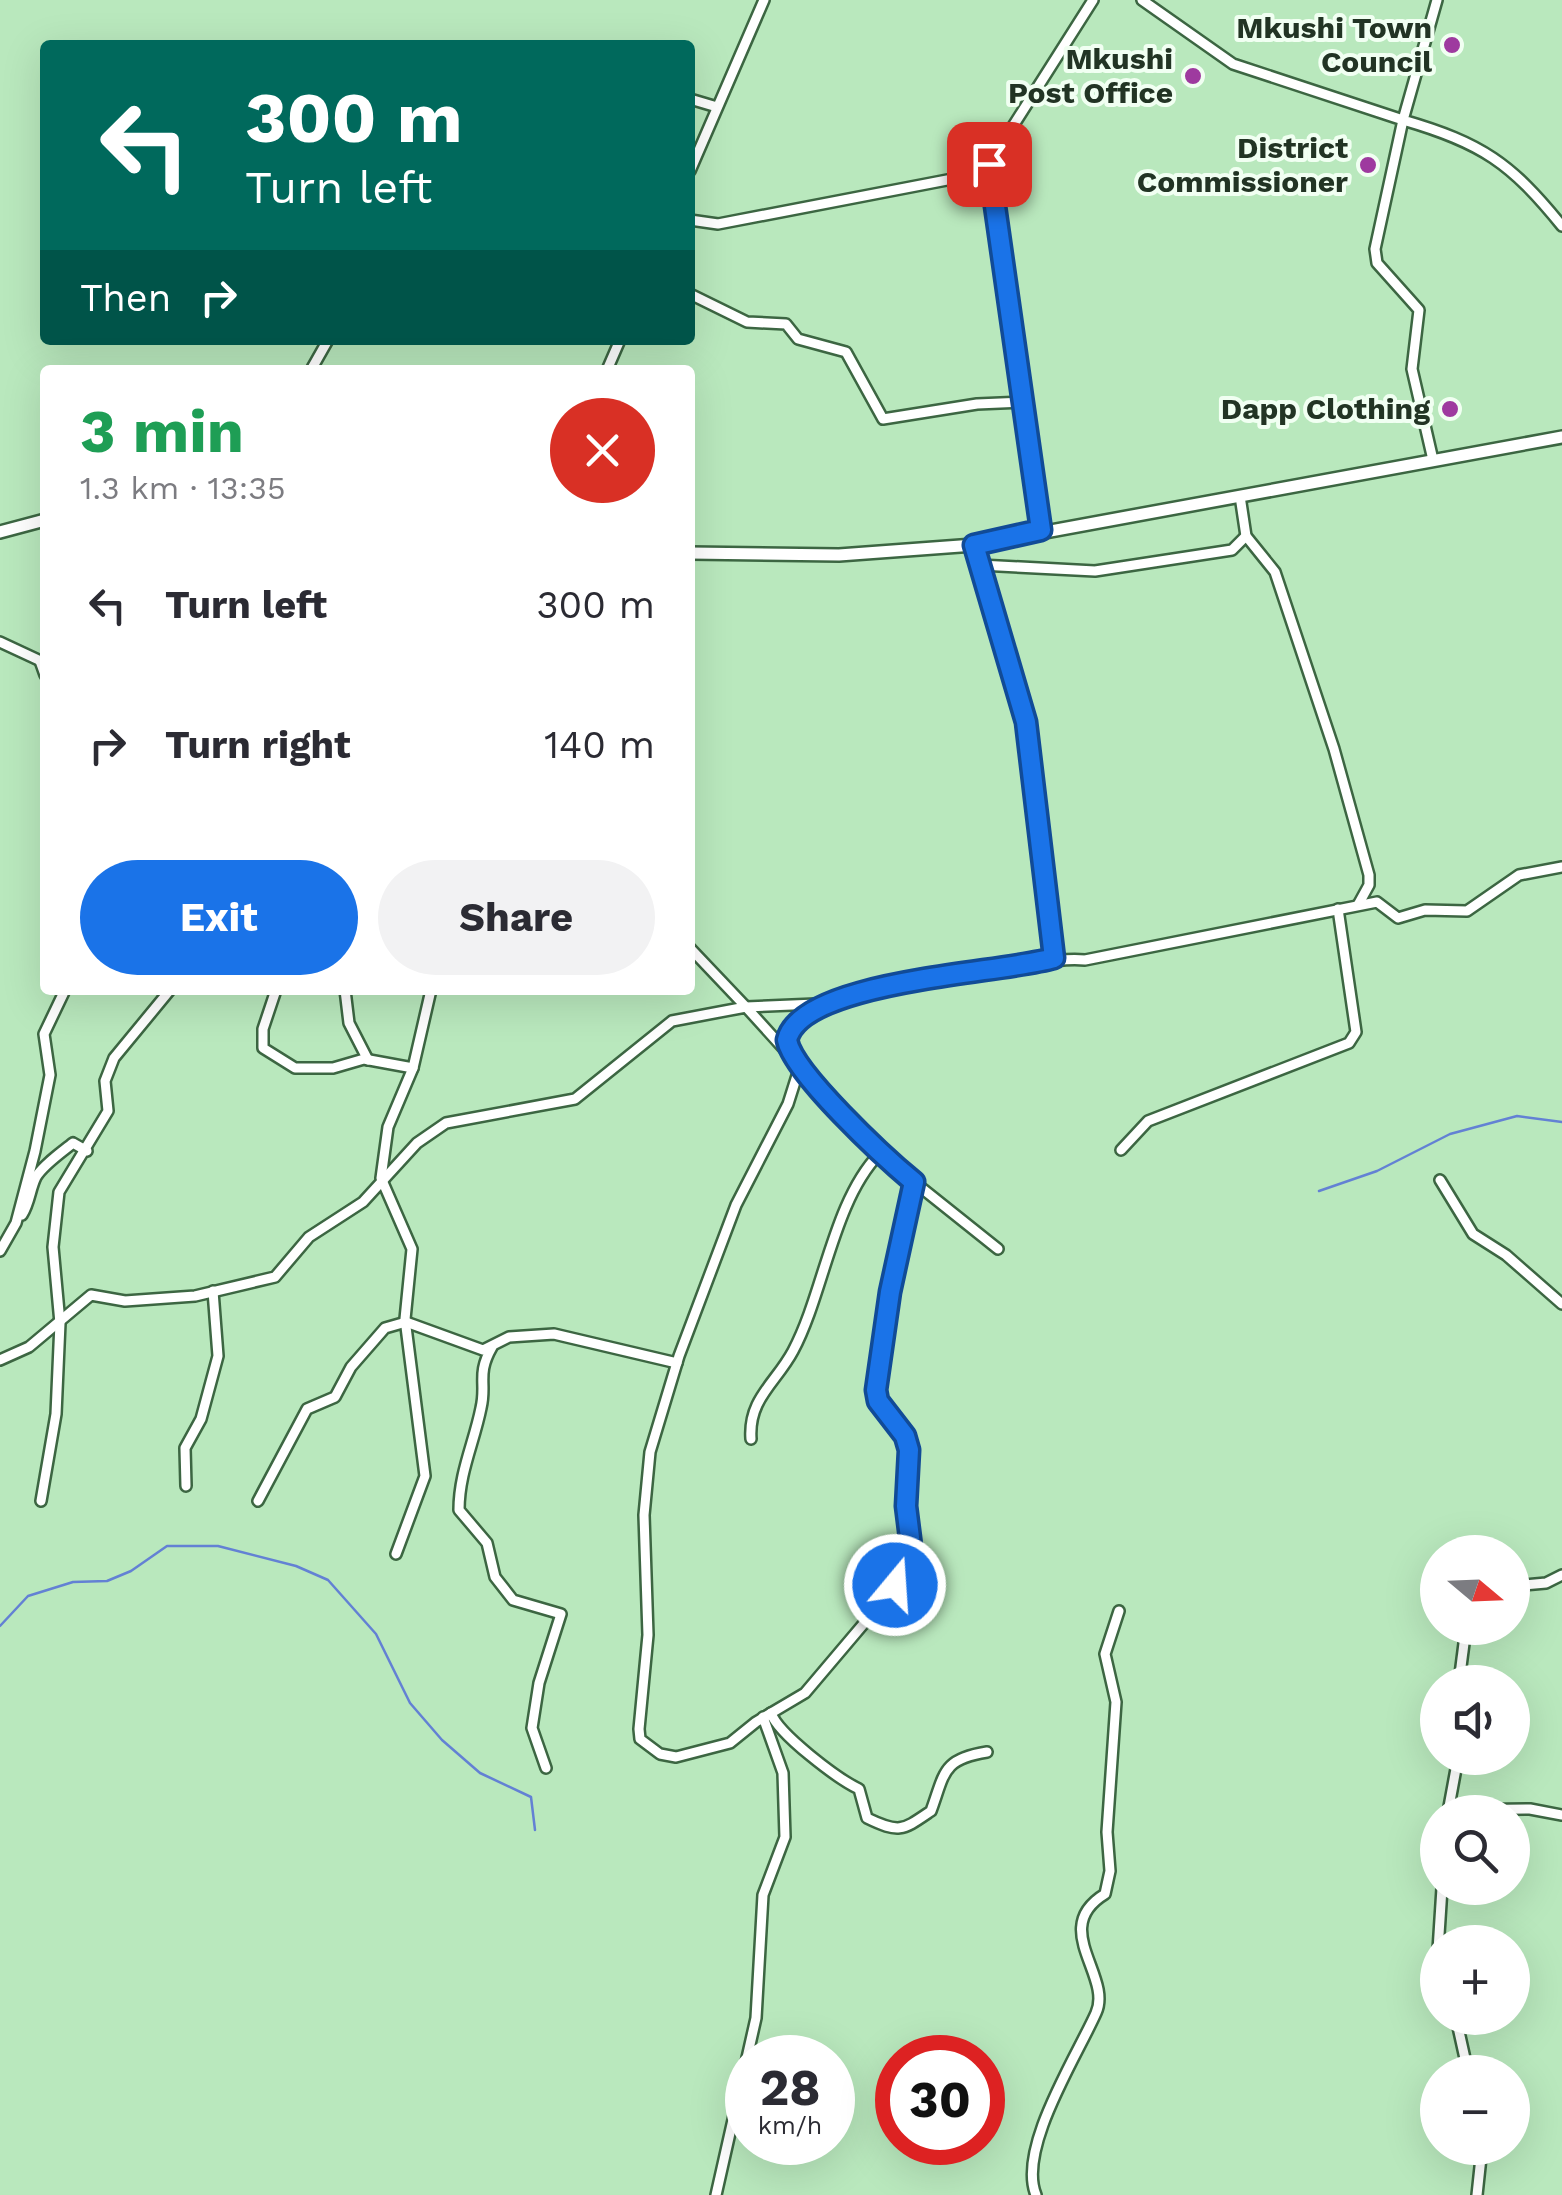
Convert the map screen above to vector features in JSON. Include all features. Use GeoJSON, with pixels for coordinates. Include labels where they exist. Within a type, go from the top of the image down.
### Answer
{"type":"FeatureCollection","features":[{"type":"Feature","properties":{"kind":"main road"},"geometry":{"type":"LineString","coordinates":[[695,553],[839,555],[974,545],[1562,437]]}},
{"type":"Feature","properties":{"kind":"main road"},"geometry":{"type":"LineString","coordinates":[[0,532],[40,521]]}},
{"type":"Feature","properties":{"kind":"street"},"geometry":{"type":"LineString","coordinates":[[695,159],[764,0]]}},
{"type":"Feature","properties":{"kind":"street"},"geometry":{"type":"LineString","coordinates":[[695,221],[718,224],[973,174],[989,164],[1093,0]]}},
{"type":"Feature","properties":{"kind":"street"},"geometry":{"type":"LineString","coordinates":[[1142,0],[1232,64],[1403,120],[1494,156],[1524,178],[1562,226]]}},
{"type":"Feature","properties":{"kind":"street"},"geometry":{"type":"LineString","coordinates":[[1432,460],[1412,369],[1419,310],[1378,264],[1375,248],[1403,120],[1437,0]]}},
{"type":"Feature","properties":{"kind":"street"},"geometry":{"type":"LineString","coordinates":[[695,100],[717,107]]}},
{"type":"Feature","properties":{"kind":"street"},"geometry":{"type":"LineString","coordinates":[[989,164],[1041,530]]}},
{"type":"Feature","properties":{"kind":"street"},"geometry":{"type":"LineString","coordinates":[[973,174],[990,186]]}},
{"type":"Feature","properties":{"kind":"street"},"geometry":{"type":"LineString","coordinates":[[695,296],[748,322],[786,324],[798,339],[846,352],[883,419],[976,404],[1024,402]]}},
{"type":"Feature","properties":{"kind":"street"},"geometry":{"type":"LineString","coordinates":[[1240,496],[1246,536],[1276,572],[1334,748],[1369,874],[1370,885],[1358,905]]}},
{"type":"Feature","properties":{"kind":"street"},"geometry":{"type":"LineString","coordinates":[[980,565],[1095,571],[1232,550],[1246,536]]}},
{"type":"Feature","properties":{"kind":"street"},"geometry":{"type":"LineString","coordinates":[[974,545],[1026,722],[1054,958]]}},
{"type":"Feature","properties":{"kind":"street"},"geometry":{"type":"LineString","coordinates":[[0,642],[40,661]]}},
{"type":"Feature","properties":{"kind":"street"},"geometry":{"type":"LineString","coordinates":[[998,1250],[879,1154],[800,1066],[787,1040],[796,1020],[872,988],[1016,969],[1054,958],[1084,960],[1358,905],[1379,902],[1398,918],[1425,910],[1467,911],[1519,875],[1562,867]]}},
{"type":"Feature","properties":{"kind":"street"},"geometry":{"type":"LineString","coordinates":[[1121,1150],[1148,1121],[1349,1044],[1356,1032],[1338,909]]}},
{"type":"Feature","properties":{"kind":"street"},"geometry":{"type":"LineString","coordinates":[[695,953],[794,1056]]}},
{"type":"Feature","properties":{"kind":"street"},"geometry":{"type":"LineString","coordinates":[[16,1223],[50,1075],[44,1034],[63,995]]}},
{"type":"Feature","properties":{"kind":"street"},"geometry":{"type":"LineString","coordinates":[[41,1501],[55,1432],[60,1323],[53,1247],[57,1204],[79,1157],[87,1151],[108,1111],[106,1081],[112,1062],[166,995]]}},
{"type":"Feature","properties":{"kind":"street"},"geometry":{"type":"LineString","coordinates":[[274,995],[263,1029],[263,1048],[295,1068],[333,1068],[368,1060],[413,1068]]}},
{"type":"Feature","properties":{"kind":"street"},"geometry":{"type":"LineString","coordinates":[[346,995],[349,1023],[368,1060]]}},
{"type":"Feature","properties":{"kind":"street"},"geometry":{"type":"LineString","coordinates":[[396,1554],[425,1476],[406,1322],[412,1249],[381,1178],[390,1119],[413,1068],[430,995]]}},
{"type":"Feature","properties":{"kind":"street"},"geometry":{"type":"LineString","coordinates":[[0,1360],[29,1347],[91,1295],[125,1302],[213,1291],[275,1278],[309,1236],[363,1202],[381,1178],[446,1123],[575,1098],[672,1021],[746,1007],[834,1001]]}},
{"type":"Feature","properties":{"kind":"street"},"geometry":{"type":"LineString","coordinates":[[800,1066],[788,1104],[736,1205],[677,1363],[650,1452],[648,1635],[640,1738],[660,1754],[688,1756],[730,1743],[805,1693],[913,1562],[906,1506],[909,1450],[905,1436],[878,1401],[876,1390],[890,1292],[914,1182]]}},
{"type":"Feature","properties":{"kind":"street"},"geometry":{"type":"LineString","coordinates":[[0,1250],[31,1202],[36,1177],[72,1143],[87,1151]]}},
{"type":"Feature","properties":{"kind":"street"},"geometry":{"type":"LineString","coordinates":[[750,1439],[758,1398],[794,1350],[836,1236],[869,1164],[879,1154]]}},
{"type":"Feature","properties":{"kind":"street"},"geometry":{"type":"LineString","coordinates":[[1440,1180],[1473,1234],[1506,1255],[1562,1304]]}},
{"type":"Feature","properties":{"kind":"street"},"geometry":{"type":"LineString","coordinates":[[186,1486],[185,1448],[201,1419],[218,1356],[213,1291]]}},
{"type":"Feature","properties":{"kind":"street"},"geometry":{"type":"LineString","coordinates":[[258,1501],[307,1409],[335,1397],[351,1367],[385,1328],[406,1322],[473,1349],[492,1347],[509,1338],[554,1334],[677,1363]]}},
{"type":"Feature","properties":{"kind":"street"},"geometry":{"type":"LineString","coordinates":[[492,1347],[479,1379],[482,1408],[463,1472],[459,1510],[486,1543],[495,1577],[513,1600],[561,1614],[539,1683],[532,1728],[546,1768]]}},
{"type":"Feature","properties":{"kind":"street"},"geometry":{"type":"LineString","coordinates":[[1530,1585],[1546,1584],[1562,1575]]}},
{"type":"Feature","properties":{"kind":"street"},"geometry":{"type":"LineString","coordinates":[[1036,2195],[1032,2185],[1038,2140],[1099,2008],[1080,1922],[1088,1904],[1105,1894],[1110,1871],[1107,1832],[1116,1702],[1105,1654],[1119,1611]]}},
{"type":"Feature","properties":{"kind":"street"},"geometry":{"type":"LineString","coordinates":[[767,1715],[816,1762],[859,1789],[868,1818],[893,1829],[907,1828],[931,1811],[938,1781],[960,1758],[987,1752]]}},
{"type":"Feature","properties":{"kind":"street"},"geometry":{"type":"LineString","coordinates":[[716,2195],[756,2018],[762,1895],[785,1837],[783,1773],[767,1715]]}},
{"type":"Feature","properties":{"kind":"street"},"geometry":{"type":"LineString","coordinates":[[1530,1809],[1562,1815]]}},
{"type":"Feature","properties":{"kind":"street"},"geometry":{"type":"LineString","coordinates":[[1477,2195],[1480,2165]]}},
{"type":"Feature","properties":{"kind":"waterway"},"geometry":{"type":"LineString","coordinates":[[1319,1191],[1377,1171],[1450,1134],[1517,1116],[1562,1122]]}},
{"type":"Feature","properties":{"kind":"waterway"},"geometry":{"type":"LineString","coordinates":[[0,1626],[28,1596],[73,1582],[107,1581],[131,1571],[167,1546],[218,1546],[296,1566],[328,1580],[376,1634],[410,1703],[442,1740],[480,1773],[531,1797],[535,1830]]}},
{"type":"Feature","properties":{"kind":"place","name":"Mkushi Town Council"},"geometry":{"type":"Point","coordinates":[1452,45]}},
{"type":"Feature","properties":{"kind":"place","name":"Mkushi Post Office"},"geometry":{"type":"Point","coordinates":[1193,76]}},
{"type":"Feature","properties":{"kind":"place","name":"District Commissioner"},"geometry":{"type":"Point","coordinates":[1368,165]}},
{"type":"Feature","properties":{"kind":"place","name":"Dapp Clothing"},"geometry":{"type":"Point","coordinates":[1450,409]}},
{"type":"Feature","properties":{"kind":"route"},"geometry":{"type":"LineString","coordinates":[[895,1585],[913,1562],[906,1523],[909,1450],[905,1436],[878,1401],[876,1390],[890,1292],[914,1182],[879,1154],[800,1066],[787,1040],[789,1030],[804,1014],[872,988],[1016,969],[1054,958],[1026,722],[974,545],[1041,530],[989,164]]}}]}
